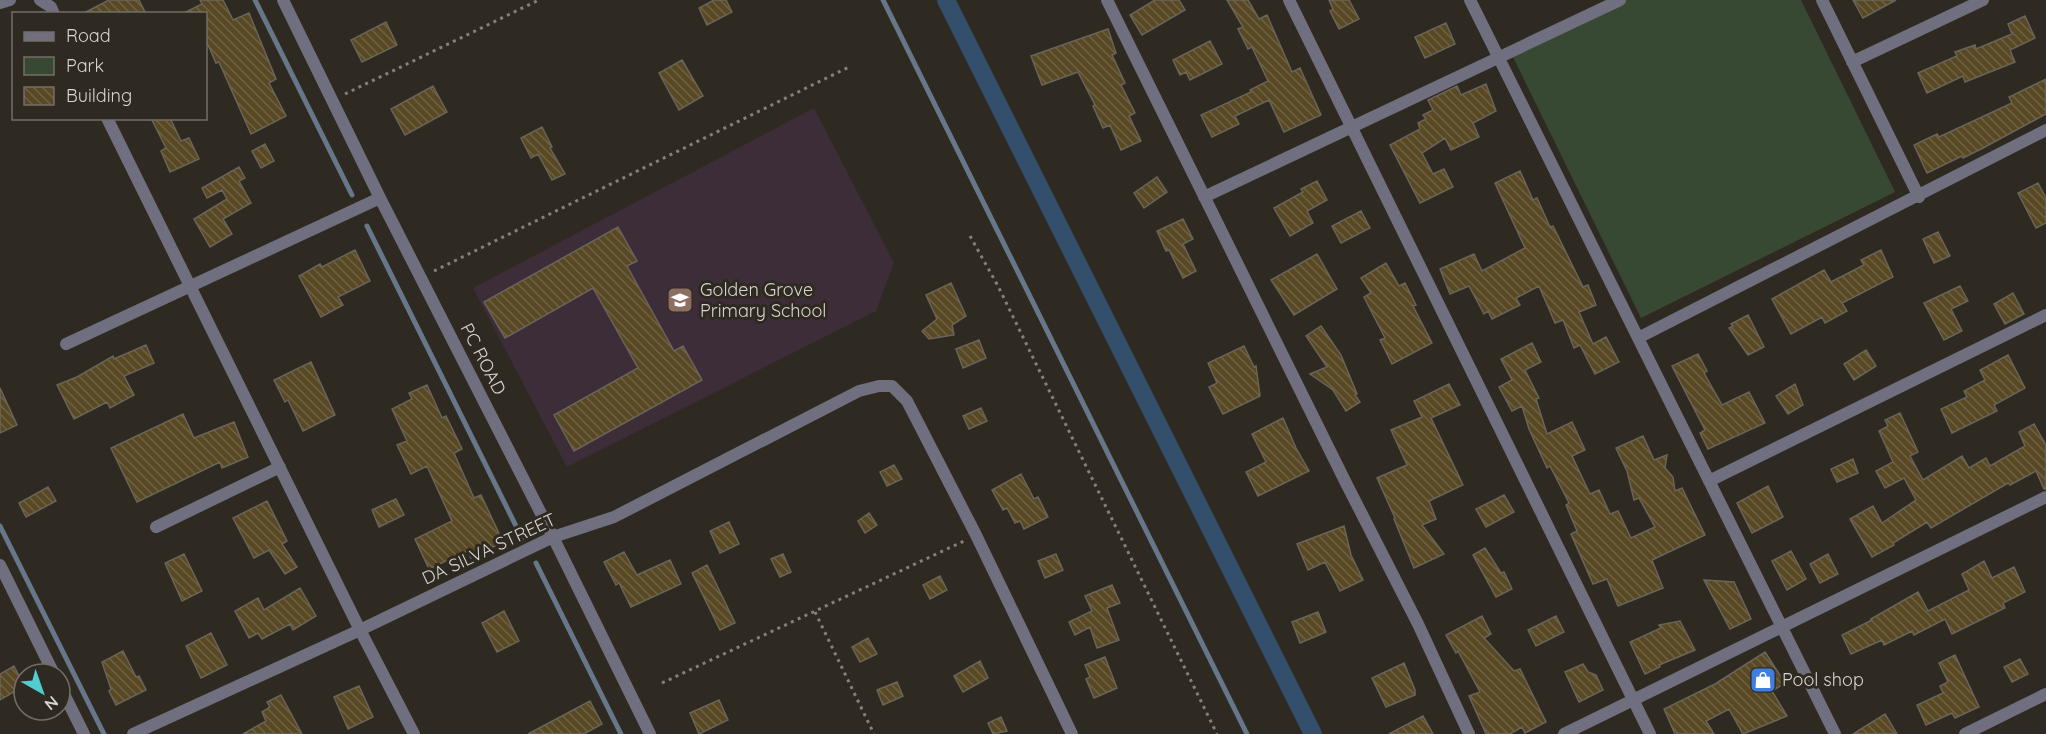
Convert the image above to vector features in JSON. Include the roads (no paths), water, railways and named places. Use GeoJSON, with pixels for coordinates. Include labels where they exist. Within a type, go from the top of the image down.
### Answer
{"type":"FeatureCollection","features":[{"type":"Feature","properties":{"kind":"street"},"geometry":{"type":"LineString","coordinates":[[0,3],[10,0]]}},
{"type":"Feature","properties":{"kind":"street"},"geometry":{"type":"LineString","coordinates":[[40,0],[51,7],[53,12]]}},
{"type":"Feature","properties":{"kind":"street","name":"PC ROAD"},"geometry":{"type":"LineString","coordinates":[[283,0],[650,734]]}},
{"type":"Feature","properties":{"kind":"street"},"geometry":{"type":"LineString","coordinates":[[1107,0],[1418,624],[1469,734]]}},
{"type":"Feature","properties":{"kind":"street"},"geometry":{"type":"LineString","coordinates":[[1289,0],[1650,734]]}},
{"type":"Feature","properties":{"kind":"street"},"geometry":{"type":"LineString","coordinates":[[1470,0],[1835,734]]}},
{"type":"Feature","properties":{"kind":"street"},"geometry":{"type":"LineString","coordinates":[[1204,197],[1620,0]]}},
{"type":"Feature","properties":{"kind":"street"},"geometry":{"type":"LineString","coordinates":[[1822,0],[1919,197]]}},
{"type":"Feature","properties":{"kind":"street"},"geometry":{"type":"LineString","coordinates":[[1852,62],[1983,0]]}},
{"type":"Feature","properties":{"kind":"street"},"geometry":{"type":"LineString","coordinates":[[108,120],[360,630],[414,734]]}},
{"type":"Feature","properties":{"kind":"street"},"geometry":{"type":"LineString","coordinates":[[1638,338],[1919,197],[2046,130]]}},
{"type":"Feature","properties":{"kind":"street"},"geometry":{"type":"LineString","coordinates":[[66,344],[380,198]]}},
{"type":"Feature","properties":{"kind":"street"},"geometry":{"type":"LineString","coordinates":[[1708,482],[2046,315]]}},
{"type":"Feature","properties":{"kind":"street","name":"DA SILVA STREET"},"geometry":{"type":"LineString","coordinates":[[133,734],[360,630],[552,537],[614,517],[859,391],[879,386],[892,386],[907,401],[976,535],[1072,734]]}},
{"type":"Feature","properties":{"kind":"street"},"geometry":{"type":"LineString","coordinates":[[156,527],[280,467]]}},
{"type":"Feature","properties":{"kind":"street"},"geometry":{"type":"LineString","coordinates":[[1564,734],[2046,497]]}},
{"type":"Feature","properties":{"kind":"street"},"geometry":{"type":"LineString","coordinates":[[0,565],[48,662]]}},
{"type":"Feature","properties":{"kind":"street"},"geometry":{"type":"LineString","coordinates":[[1965,734],[2046,694]]}},
{"type":"Feature","properties":{"kind":"street"},"geometry":{"type":"LineString","coordinates":[[72,710],[84,734]]}},
{"type":"Feature","properties":{"kind":"waterway"},"geometry":{"type":"LineString","coordinates":[[255,0],[352,195]]}},
{"type":"Feature","properties":{"kind":"waterway"},"geometry":{"type":"LineString","coordinates":[[883,0],[1247,734]]}},
{"type":"Feature","properties":{"kind":"waterway"},"geometry":{"type":"LineString","coordinates":[[946,0],[1313,734]]}},
{"type":"Feature","properties":{"kind":"waterway"},"geometry":{"type":"LineString","coordinates":[[367,226],[522,538]]}},
{"type":"Feature","properties":{"kind":"waterway"},"geometry":{"type":"LineString","coordinates":[[0,526],[104,734]]}},
{"type":"Feature","properties":{"kind":"waterway"},"geometry":{"type":"LineString","coordinates":[[536,563],[621,734]]}},
{"type":"Feature","properties":{"kind":"place","name":"Golden Grove Primary School"},"geometry":{"type":"Point","coordinates":[680,300]}},
{"type":"Feature","properties":{"kind":"place","name":"Pool shop"},"geometry":{"type":"Point","coordinates":[1763,680]}}]}
